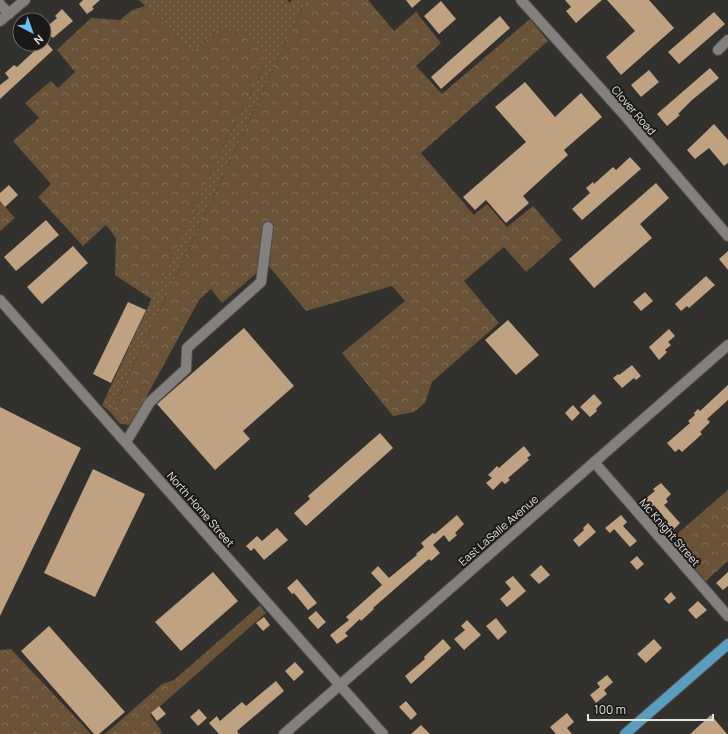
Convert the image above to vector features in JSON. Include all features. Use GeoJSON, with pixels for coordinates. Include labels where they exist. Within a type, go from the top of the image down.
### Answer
{"type":"FeatureCollection","features":[{"type":"Feature","properties":{"kind":"main road"},"geometry":{"type":"LineString","coordinates":[[625,734],[728,644]]}},
{"type":"Feature","properties":{"kind":"street"},"geometry":{"type":"LineString","coordinates":[[0,21],[25,0]]}},
{"type":"Feature","properties":{"kind":"street","name":"Clover Road"},"geometry":{"type":"LineString","coordinates":[[521,0],[627,118],[728,236]]}},
{"type":"Feature","properties":{"kind":"street"},"geometry":{"type":"LineString","coordinates":[[0,4],[9,14]]}},
{"type":"Feature","properties":{"kind":"street"},"geometry":{"type":"LineString","coordinates":[[718,50],[728,40]]}},
{"type":"Feature","properties":{"kind":"street"},"geometry":{"type":"LineString","coordinates":[[126,442],[150,402],[186,369],[187,348],[261,282],[268,227]]}},
{"type":"Feature","properties":{"kind":"street","name":"North Home Street"},"geometry":{"type":"LineString","coordinates":[[0,300],[383,734]]}},
{"type":"Feature","properties":{"kind":"street","name":"East LaSalle Avenue"},"geometry":{"type":"LineString","coordinates":[[284,734],[728,345]]}},
{"type":"Feature","properties":{"kind":"street","name":"Mc Knight Street"},"geometry":{"type":"LineString","coordinates":[[594,462],[728,616]]}},
{"type":"Feature","properties":{"kind":"green space"},"geometry":{"type":"Polygon","coordinates":[[[139,0],[287,0],[290,3],[292,0],[306,0],[111,413],[102,405],[221,150],[264,67],[249,35],[218,29],[196,49],[187,48],[154,11],[145,6],[139,0]]]}},
{"type":"Feature","properties":{"kind":"green space"},"geometry":{"type":"Polygon","coordinates":[[[306,0],[368,0],[394,31],[416,12],[441,43],[416,66],[442,94],[530,19],[548,41],[421,153],[474,215],[487,204],[507,227],[533,206],[562,240],[526,272],[504,247],[464,281],[499,323],[432,382],[425,403],[414,412],[393,416],[342,353],[405,301],[392,286],[306,311],[267,264],[222,303],[211,289],[199,300],[131,425],[120,424],[111,413],[306,0]]]}},
{"type":"Feature","properties":{"kind":"green space"},"geometry":{"type":"Polygon","coordinates":[[[145,6],[154,11],[187,48],[196,49],[218,29],[249,35],[263,51],[264,67],[221,150],[153,300],[115,275],[116,238],[106,225],[83,246],[38,197],[51,184],[13,141],[39,118],[25,103],[51,81],[58,88],[75,72],[57,50],[91,18],[120,20],[132,10],[145,6]]]}},
{"type":"Feature","properties":{"kind":"green space"},"geometry":{"type":"Polygon","coordinates":[[[0,201],[15,218],[0,231],[0,201]]]}},
{"type":"Feature","properties":{"kind":"green space"},"geometry":{"type":"Polygon","coordinates":[[[728,490],[728,561],[706,581],[670,540],[728,490]]]}},
{"type":"Feature","properties":{"kind":"green space"},"geometry":{"type":"Polygon","coordinates":[[[260,605],[266,613],[150,715],[162,732],[160,734],[105,734],[162,684],[174,680],[260,605]]]}},
{"type":"Feature","properties":{"kind":"green space"},"geometry":{"type":"Polygon","coordinates":[[[11,649],[91,734],[0,734],[0,650],[11,649]]]}},
{"type":"Feature","properties":{"kind":"building"},"geometry":{"type":"Polygon","coordinates":[[[83,0],[100,0],[92,7],[94,9],[87,14],[79,4],[83,0]]]}},
{"type":"Feature","properties":{"kind":"building"},"geometry":{"type":"Polygon","coordinates":[[[406,0],[421,0],[412,8],[406,0]]]}},
{"type":"Feature","properties":{"kind":"building"},"geometry":{"type":"Polygon","coordinates":[[[565,0],[602,0],[576,23],[566,11],[571,7],[565,0]]]}},
{"type":"Feature","properties":{"kind":"building"},"geometry":{"type":"Polygon","coordinates":[[[607,0],[649,0],[674,28],[621,75],[606,57],[635,31],[607,0]]]}},
{"type":"Feature","properties":{"kind":"building"},"geometry":{"type":"Polygon","coordinates":[[[441,1],[456,19],[439,34],[424,16],[441,1]]]}},
{"type":"Feature","properties":{"kind":"building"},"geometry":{"type":"Polygon","coordinates":[[[62,9],[73,21],[53,38],[52,22],[57,18],[55,16],[62,9]]]}},
{"type":"Feature","properties":{"kind":"building"},"geometry":{"type":"Polygon","coordinates":[[[714,12],[725,24],[679,64],[668,52],[714,12]]]}},
{"type":"Feature","properties":{"kind":"building"},"geometry":{"type":"Polygon","coordinates":[[[500,16],[510,28],[441,89],[431,77],[500,16]]]}},
{"type":"Feature","properties":{"kind":"building"},"geometry":{"type":"Polygon","coordinates":[[[33,52],[51,52],[0,99],[0,85],[9,78],[5,73],[14,65],[17,67],[33,52]]]}},
{"type":"Feature","properties":{"kind":"building"},"geometry":{"type":"Polygon","coordinates":[[[710,68],[719,78],[692,100],[678,114],[680,115],[667,126],[657,114],[710,68]]]}},
{"type":"Feature","properties":{"kind":"building"},"geometry":{"type":"Polygon","coordinates":[[[649,70],[659,82],[641,97],[631,85],[649,70]]]}},
{"type":"Feature","properties":{"kind":"building"},"geometry":{"type":"Polygon","coordinates":[[[525,82],[555,117],[581,93],[602,117],[564,150],[568,155],[523,196],[529,203],[506,223],[486,200],[475,210],[463,197],[526,142],[495,107],[525,82]]]}},
{"type":"Feature","properties":{"kind":"building"},"geometry":{"type":"Polygon","coordinates":[[[714,124],[728,140],[728,163],[724,166],[709,148],[695,159],[687,150],[714,124]]]}},
{"type":"Feature","properties":{"kind":"building"},"geometry":{"type":"Polygon","coordinates":[[[630,157],[641,169],[582,220],[572,209],[590,193],[586,188],[593,182],[594,184],[613,167],[616,170],[630,157]]]}},
{"type":"Feature","properties":{"kind":"building"},"geometry":{"type":"Polygon","coordinates":[[[656,183],[669,198],[640,224],[652,238],[594,288],[569,259],[656,183]]]}},
{"type":"Feature","properties":{"kind":"building"},"geometry":{"type":"Polygon","coordinates":[[[9,185],[18,195],[5,207],[0,201],[0,193],[9,185]]]}},
{"type":"Feature","properties":{"kind":"building"},"geometry":{"type":"Polygon","coordinates":[[[46,220],[59,235],[16,271],[4,257],[46,220]]]}},
{"type":"Feature","properties":{"kind":"building"},"geometry":{"type":"Polygon","coordinates":[[[73,246],[88,263],[42,304],[27,287],[73,246]]]}},
{"type":"Feature","properties":{"kind":"building"},"geometry":{"type":"Polygon","coordinates":[[[728,251],[728,270],[719,259],[728,251]]]}},
{"type":"Feature","properties":{"kind":"building"},"geometry":{"type":"Polygon","coordinates":[[[706,276],[715,285],[689,308],[687,306],[681,311],[675,304],[706,276]]]}},
{"type":"Feature","properties":{"kind":"building"},"geometry":{"type":"Polygon","coordinates":[[[645,292],[653,301],[641,311],[633,302],[645,292]]]}},
{"type":"Feature","properties":{"kind":"building"},"geometry":{"type":"Polygon","coordinates":[[[128,302],[146,310],[111,383],[93,374],[128,302]]]}},
{"type":"Feature","properties":{"kind":"building"},"geometry":{"type":"Polygon","coordinates":[[[508,320],[539,355],[516,375],[485,340],[508,320]]]}},
{"type":"Feature","properties":{"kind":"building"},"geometry":{"type":"Polygon","coordinates":[[[244,328],[294,386],[243,431],[250,439],[215,470],[157,404],[244,328]]]}},
{"type":"Feature","properties":{"kind":"building"},"geometry":{"type":"Polygon","coordinates":[[[669,329],[675,336],[668,342],[671,345],[665,350],[667,352],[659,360],[649,347],[669,329]]]}},
{"type":"Feature","properties":{"kind":"building"},"geometry":{"type":"Polygon","coordinates":[[[632,365],[641,376],[636,380],[634,378],[622,388],[613,378],[632,365]]]}},
{"type":"Feature","properties":{"kind":"building"},"geometry":{"type":"Polygon","coordinates":[[[728,385],[728,400],[707,419],[710,422],[700,432],[702,434],[682,452],[679,449],[675,452],[667,443],[690,423],[688,421],[695,415],[694,413],[698,409],[700,411],[728,385]]]}},
{"type":"Feature","properties":{"kind":"building"},"geometry":{"type":"Polygon","coordinates":[[[594,394],[602,403],[596,409],[597,411],[590,417],[580,407],[594,394]]]}},
{"type":"Feature","properties":{"kind":"building"},"geometry":{"type":"Polygon","coordinates":[[[573,405],[580,413],[572,421],[565,413],[573,405]]]}},
{"type":"Feature","properties":{"kind":"building"},"geometry":{"type":"Polygon","coordinates":[[[0,407],[81,448],[0,616],[0,407]]]}},
{"type":"Feature","properties":{"kind":"building"},"geometry":{"type":"Polygon","coordinates":[[[380,433],[393,448],[306,526],[294,513],[310,499],[308,496],[380,433]]]}},
{"type":"Feature","properties":{"kind":"building"},"geometry":{"type":"Polygon","coordinates":[[[524,446],[531,455],[527,458],[529,460],[508,478],[510,480],[505,484],[502,481],[493,490],[486,483],[492,478],[488,475],[497,466],[499,468],[524,446]]]}},
{"type":"Feature","properties":{"kind":"building"},"geometry":{"type":"Polygon","coordinates":[[[93,469],[145,494],[95,597],[44,573],[93,469]]]}},
{"type":"Feature","properties":{"kind":"building"},"geometry":{"type":"Polygon","coordinates":[[[661,483],[671,494],[666,499],[668,502],[664,505],[680,523],[671,532],[664,524],[667,521],[654,505],[651,507],[645,499],[655,491],[653,489],[661,483]]]}},
{"type":"Feature","properties":{"kind":"building"},"geometry":{"type":"Polygon","coordinates":[[[457,515],[464,524],[455,533],[457,535],[449,542],[444,535],[433,545],[440,553],[431,561],[429,559],[373,608],[374,609],[361,621],[360,619],[345,633],[348,636],[337,644],[330,635],[349,620],[346,617],[382,585],[371,573],[378,566],[389,578],[417,555],[416,554],[424,547],[421,543],[433,533],[435,534],[457,515]]]}},
{"type":"Feature","properties":{"kind":"building"},"geometry":{"type":"Polygon","coordinates":[[[621,515],[627,522],[623,526],[637,541],[630,547],[614,529],[610,533],[605,528],[621,515]]]}},
{"type":"Feature","properties":{"kind":"building"},"geometry":{"type":"Polygon","coordinates":[[[588,523],[596,532],[579,547],[573,540],[584,530],[583,528],[588,523]]]}},
{"type":"Feature","properties":{"kind":"building"},"geometry":{"type":"Polygon","coordinates":[[[277,528],[288,540],[264,560],[254,548],[251,551],[246,546],[257,536],[262,541],[277,528]]]}},
{"type":"Feature","properties":{"kind":"building"},"geometry":{"type":"Polygon","coordinates":[[[637,556],[644,564],[637,570],[630,562],[637,556]]]}},
{"type":"Feature","properties":{"kind":"building"},"geometry":{"type":"Polygon","coordinates":[[[541,565],[550,575],[539,584],[530,575],[541,565]]]}},
{"type":"Feature","properties":{"kind":"building"},"geometry":{"type":"Polygon","coordinates":[[[213,572],[238,601],[181,651],[155,622],[213,572]]]}},
{"type":"Feature","properties":{"kind":"building"},"geometry":{"type":"Polygon","coordinates":[[[728,572],[728,586],[723,590],[716,583],[728,572]]]}},
{"type":"Feature","properties":{"kind":"building"},"geometry":{"type":"Polygon","coordinates":[[[513,576],[526,591],[507,607],[500,599],[511,589],[505,582],[513,576]]]}},
{"type":"Feature","properties":{"kind":"building"},"geometry":{"type":"Polygon","coordinates":[[[297,579],[317,603],[308,610],[294,593],[292,594],[287,588],[297,579]]]}},
{"type":"Feature","properties":{"kind":"building"},"geometry":{"type":"Polygon","coordinates":[[[671,592],[676,598],[669,604],[664,599],[671,592]]]}},
{"type":"Feature","properties":{"kind":"building"},"geometry":{"type":"Polygon","coordinates":[[[698,601],[707,610],[696,619],[688,610],[698,601]]]}},
{"type":"Feature","properties":{"kind":"building"},"geometry":{"type":"Polygon","coordinates":[[[316,611],[326,622],[318,629],[308,618],[316,611]]]}},
{"type":"Feature","properties":{"kind":"building"},"geometry":{"type":"Polygon","coordinates":[[[264,617],[270,625],[263,631],[256,623],[264,617]]]}},
{"type":"Feature","properties":{"kind":"building"},"geometry":{"type":"Polygon","coordinates":[[[496,618],[507,632],[498,640],[486,626],[496,618]]]}},
{"type":"Feature","properties":{"kind":"building"},"geometry":{"type":"Polygon","coordinates":[[[467,620],[481,635],[464,650],[454,639],[465,630],[461,626],[467,620]]]}},
{"type":"Feature","properties":{"kind":"building"},"geometry":{"type":"Polygon","coordinates":[[[49,626],[125,712],[99,734],[94,734],[21,651],[49,626]]]}},
{"type":"Feature","properties":{"kind":"building"},"geometry":{"type":"Polygon","coordinates":[[[443,639],[451,648],[411,684],[405,676],[425,659],[424,657],[443,639]]]}},
{"type":"Feature","properties":{"kind":"building"},"geometry":{"type":"Polygon","coordinates":[[[654,639],[662,648],[646,663],[637,654],[654,639]]]}},
{"type":"Feature","properties":{"kind":"building"},"geometry":{"type":"Polygon","coordinates":[[[295,662],[304,672],[294,681],[285,671],[295,662]]]}},
{"type":"Feature","properties":{"kind":"building"},"geometry":{"type":"Polygon","coordinates":[[[607,675],[613,682],[604,690],[607,694],[596,703],[590,695],[600,687],[597,683],[607,675]]]}},
{"type":"Feature","properties":{"kind":"building"},"geometry":{"type":"Polygon","coordinates":[[[276,681],[284,691],[237,731],[239,734],[219,734],[209,723],[217,716],[220,721],[242,702],[246,706],[276,681]]]}},
{"type":"Feature","properties":{"kind":"building"},"geometry":{"type":"Polygon","coordinates":[[[406,701],[417,714],[411,720],[399,707],[406,701]]]}},
{"type":"Feature","properties":{"kind":"building"},"geometry":{"type":"Polygon","coordinates":[[[159,706],[166,714],[157,721],[151,713],[159,706]]]}},
{"type":"Feature","properties":{"kind":"building"},"geometry":{"type":"Polygon","coordinates":[[[199,709],[207,718],[198,726],[190,717],[199,709]]]}},
{"type":"Feature","properties":{"kind":"building"},"geometry":{"type":"Polygon","coordinates":[[[567,713],[574,722],[567,728],[572,734],[556,734],[550,727],[567,713]]]}},
{"type":"Feature","properties":{"kind":"building"},"geometry":{"type":"Polygon","coordinates":[[[711,715],[727,734],[690,734],[711,715]]]}},
{"type":"Feature","properties":{"kind":"building"},"geometry":{"type":"Polygon","coordinates":[[[421,725],[430,734],[411,734],[421,725]]]}}]}
